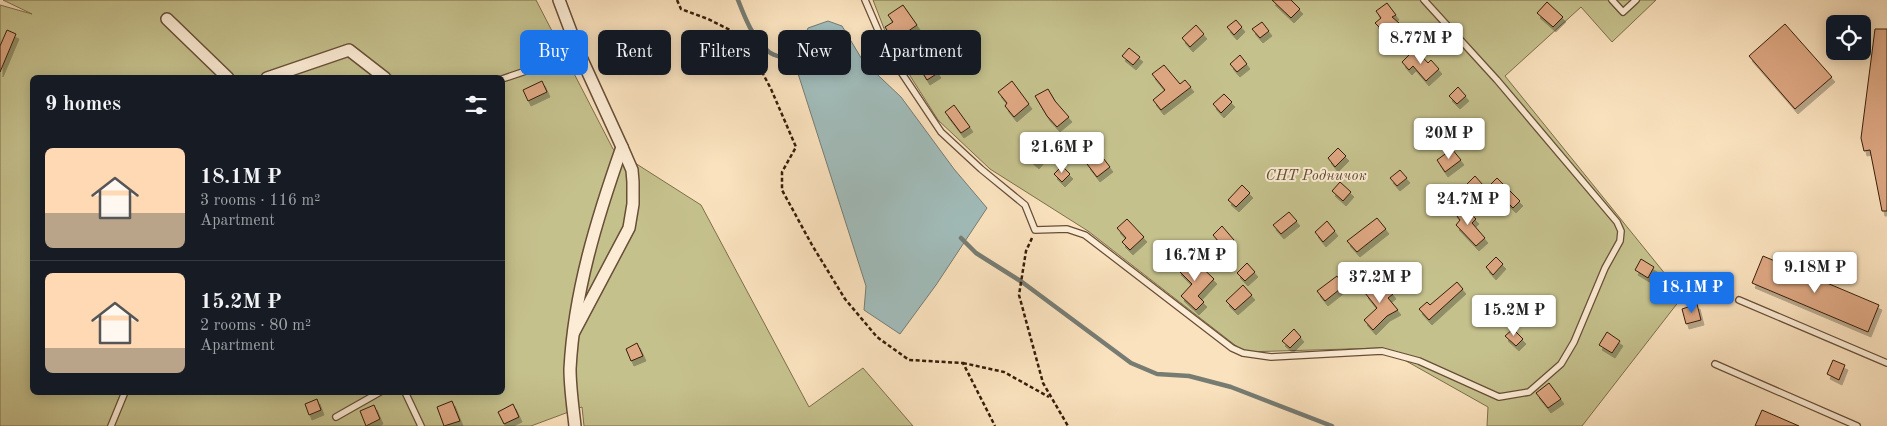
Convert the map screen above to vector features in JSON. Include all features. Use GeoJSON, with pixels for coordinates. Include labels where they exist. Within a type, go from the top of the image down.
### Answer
{"type":"FeatureCollection","features":[{"type":"Feature","properties":{"kind":"street"},"geometry":{"type":"LineString","coordinates":[[559,0],[570,30]]}},
{"type":"Feature","properties":{"kind":"street"},"geometry":{"type":"LineString","coordinates":[[167,19],[225,75]]}},
{"type":"Feature","properties":{"kind":"street"},"geometry":{"type":"LineString","coordinates":[[276,75],[349,50],[381,75]]}},
{"type":"Feature","properties":{"kind":"street"},"geometry":{"type":"LineString","coordinates":[[574,332],[629,228],[633,204],[632,170],[588,74]]}},
{"type":"Feature","properties":{"kind":"street"},"geometry":{"type":"LineString","coordinates":[[574,426],[570,370],[580,290],[599,211],[622,146]]}},
{"type":"Feature","properties":{"kind":"lane"},"geometry":{"type":"LineString","coordinates":[[865,0],[887,51],[941,132],[1024,205],[1035,230],[1067,229],[1085,235],[1232,348],[1243,353],[1271,357],[1382,351],[1419,361],[1500,397],[1529,392],[1561,364],[1574,342],[1605,268],[1620,241],[1621,231],[1617,222],[1497,80],[1424,0]]}},
{"type":"Feature","properties":{"kind":"lane"},"geometry":{"type":"LineString","coordinates":[[1612,0],[1622,12],[1636,0]]}},
{"type":"Feature","properties":{"kind":"lane"},"geometry":{"type":"LineString","coordinates":[[505,78],[520,73]]}},
{"type":"Feature","properties":{"kind":"lane"},"geometry":{"type":"LineString","coordinates":[[1739,300],[1887,363]]}},
{"type":"Feature","properties":{"kind":"lane"},"geometry":{"type":"LineString","coordinates":[[1715,364],[1857,426]]}},
{"type":"Feature","properties":{"kind":"lane"},"geometry":{"type":"LineString","coordinates":[[111,426],[124,395]]}},
{"type":"Feature","properties":{"kind":"lane"},"geometry":{"type":"LineString","coordinates":[[336,417],[375,395]]}},
{"type":"Feature","properties":{"kind":"lane"},"geometry":{"type":"LineString","coordinates":[[406,395],[420,426]]}},
{"type":"Feature","properties":{"kind":"path"},"geometry":{"type":"LineString","coordinates":[[677,0],[681,10],[708,19],[738,34],[751,51],[771,89],[796,147],[782,172],[782,190],[812,245],[845,299],[877,337],[909,360],[963,363],[1004,372],[1050,398]]}},
{"type":"Feature","properties":{"kind":"path"},"geometry":{"type":"LineString","coordinates":[[1035,230],[1026,251],[1019,295],[1043,383],[1068,426]]}},
{"type":"Feature","properties":{"kind":"path"},"geometry":{"type":"LineString","coordinates":[[963,363],[995,426]]}},
{"type":"Feature","properties":{"kind":"green space"},"geometry":{"type":"Polygon","coordinates":[[[3,0],[536,0],[552,30],[520,30],[520,75],[575,75],[613,149],[701,205],[809,407],[863,368],[913,426],[584,426],[582,407],[531,426],[0,426],[0,5],[32,14],[3,0]]]}},
{"type":"Feature","properties":{"kind":"green space","name":"СНТ Родничок"},"geometry":{"type":"Polygon","coordinates":[[[873,0],[1656,0],[1612,42],[1581,7],[1505,76],[1683,296],[1582,426],[1487,426],[1488,407],[1383,348],[1244,352],[1088,231],[990,169],[938,120],[910,75],[981,75],[981,30],[885,30],[873,0]]]}},
{"type":"Feature","properties":{"kind":"water"},"geometry":{"type":"Polygon","coordinates":[[[828,21],[842,26],[844,30],[807,30],[828,21]]]}},
{"type":"Feature","properties":{"kind":"water"},"geometry":{"type":"Polygon","coordinates":[[[851,41],[861,58],[861,75],[878,75],[901,97],[954,169],[987,208],[936,285],[900,334],[864,310],[866,286],[798,75],[851,75],[851,41]]]}},
{"type":"Feature","properties":{"kind":"building"},"geometry":{"type":"Polygon","coordinates":[[[1272,0],[1291,0],[1300,9],[1291,18],[1272,0]]]}},
{"type":"Feature","properties":{"kind":"building"},"geometry":{"type":"Polygon","coordinates":[[[1547,2],[1563,17],[1553,27],[1537,13],[1547,2]]]}},
{"type":"Feature","properties":{"kind":"building"},"geometry":{"type":"Polygon","coordinates":[[[1387,3],[1396,15],[1392,17],[1399,23],[1387,35],[1375,23],[1381,18],[1376,11],[1387,3]]]}},
{"type":"Feature","properties":{"kind":"building"},"geometry":{"type":"Polygon","coordinates":[[[903,5],[917,25],[910,30],[887,30],[885,27],[893,22],[888,15],[903,5]]]}},
{"type":"Feature","properties":{"kind":"building"},"geometry":{"type":"Polygon","coordinates":[[[1236,20],[1242,27],[1234,35],[1227,27],[1236,20]]]}},
{"type":"Feature","properties":{"kind":"building"},"geometry":{"type":"Polygon","coordinates":[[[1262,22],[1269,31],[1260,38],[1252,29],[1262,22]]]}},
{"type":"Feature","properties":{"kind":"building"},"geometry":{"type":"Polygon","coordinates":[[[1785,24],[1832,77],[1795,109],[1749,56],[1785,24]]]}},
{"type":"Feature","properties":{"kind":"building"},"geometry":{"type":"Polygon","coordinates":[[[1196,25],[1204,34],[1190,47],[1182,38],[1196,25]]]}},
{"type":"Feature","properties":{"kind":"building"},"geometry":{"type":"Polygon","coordinates":[[[1875,29],[1887,29],[1887,211],[1882,211],[1870,150],[1864,151],[1861,138],[1875,29]]]}},
{"type":"Feature","properties":{"kind":"building"},"geometry":{"type":"Polygon","coordinates":[[[7,30],[16,34],[0,72],[0,46],[7,30]]]}},
{"type":"Feature","properties":{"kind":"building"},"geometry":{"type":"Polygon","coordinates":[[[1129,48],[1140,57],[1133,65],[1122,56],[1129,48]]]}},
{"type":"Feature","properties":{"kind":"building"},"geometry":{"type":"Polygon","coordinates":[[[1415,49],[1428,63],[1431,60],[1439,69],[1426,81],[1413,66],[1409,70],[1402,62],[1415,49]]]}},
{"type":"Feature","properties":{"kind":"building"},"geometry":{"type":"Polygon","coordinates":[[[1240,55],[1247,64],[1237,72],[1230,64],[1240,55]]]}},
{"type":"Feature","properties":{"kind":"building"},"geometry":{"type":"Polygon","coordinates":[[[1164,65],[1180,84],[1185,80],[1191,87],[1161,110],[1153,100],[1165,90],[1152,74],[1164,65]]]}},
{"type":"Feature","properties":{"kind":"building"},"geometry":{"type":"Polygon","coordinates":[[[924,75],[935,75],[927,80],[924,75]]]}},
{"type":"Feature","properties":{"kind":"building"},"geometry":{"type":"Polygon","coordinates":[[[542,81],[547,92],[528,101],[523,90],[542,81]]]}},
{"type":"Feature","properties":{"kind":"building"},"geometry":{"type":"Polygon","coordinates":[[[1012,81],[1029,104],[1014,117],[1005,106],[1007,103],[998,92],[1012,81]]]}},
{"type":"Feature","properties":{"kind":"building"},"geometry":{"type":"Polygon","coordinates":[[[1458,87],[1466,96],[1457,104],[1449,96],[1458,87]]]}},
{"type":"Feature","properties":{"kind":"building"},"geometry":{"type":"Polygon","coordinates":[[[1048,89],[1055,101],[1069,117],[1057,127],[1047,116],[1035,96],[1048,89]]]}},
{"type":"Feature","properties":{"kind":"building"},"geometry":{"type":"Polygon","coordinates":[[[1224,94],[1232,102],[1221,113],[1213,104],[1224,94]]]}},
{"type":"Feature","properties":{"kind":"building"},"geometry":{"type":"Polygon","coordinates":[[[954,105],[970,127],[961,133],[945,112],[954,105]]]}},
{"type":"Feature","properties":{"kind":"building"},"geometry":{"type":"Polygon","coordinates":[[[1038,143],[1047,151],[1036,164],[1027,156],[1038,143]]]}},
{"type":"Feature","properties":{"kind":"building"},"geometry":{"type":"Polygon","coordinates":[[[1338,148],[1346,156],[1335,167],[1328,158],[1338,148]]]}},
{"type":"Feature","properties":{"kind":"building"},"geometry":{"type":"Polygon","coordinates":[[[1452,149],[1461,160],[1445,172],[1437,160],[1452,149]]]}},
{"type":"Feature","properties":{"kind":"building"},"geometry":{"type":"Polygon","coordinates":[[[1100,154],[1110,167],[1097,177],[1087,164],[1100,154]]]}},
{"type":"Feature","properties":{"kind":"building"},"geometry":{"type":"Polygon","coordinates":[[[1062,166],[1070,174],[1062,182],[1054,174],[1062,166]]]}},
{"type":"Feature","properties":{"kind":"building"},"geometry":{"type":"Polygon","coordinates":[[[1400,170],[1407,178],[1397,186],[1390,178],[1400,170]]]}},
{"type":"Feature","properties":{"kind":"building"},"geometry":{"type":"Polygon","coordinates":[[[1475,176],[1483,185],[1472,195],[1464,187],[1475,176]]]}},
{"type":"Feature","properties":{"kind":"building"},"geometry":{"type":"Polygon","coordinates":[[[1497,178],[1520,201],[1513,208],[1490,185],[1497,178]]]}},
{"type":"Feature","properties":{"kind":"building"},"geometry":{"type":"Polygon","coordinates":[[[1340,182],[1351,192],[1343,201],[1332,191],[1340,182]]]}},
{"type":"Feature","properties":{"kind":"building"},"geometry":{"type":"Polygon","coordinates":[[[1242,185],[1250,193],[1236,207],[1228,200],[1242,185]]]}},
{"type":"Feature","properties":{"kind":"building"},"geometry":{"type":"Polygon","coordinates":[[[1462,205],[1476,219],[1472,223],[1485,238],[1476,246],[1456,225],[1460,220],[1454,212],[1462,205]]]}},
{"type":"Feature","properties":{"kind":"building"},"geometry":{"type":"Polygon","coordinates":[[[1289,212],[1297,221],[1281,234],[1273,225],[1289,212]]]}},
{"type":"Feature","properties":{"kind":"building"},"geometry":{"type":"Polygon","coordinates":[[[1377,218],[1386,229],[1357,252],[1347,241],[1377,218]]]}},
{"type":"Feature","properties":{"kind":"building"},"geometry":{"type":"Polygon","coordinates":[[[1127,219],[1144,237],[1130,250],[1122,242],[1126,238],[1117,228],[1127,219]]]}},
{"type":"Feature","properties":{"kind":"building"},"geometry":{"type":"Polygon","coordinates":[[[1327,221],[1335,231],[1323,242],[1315,232],[1327,221]]]}},
{"type":"Feature","properties":{"kind":"building"},"geometry":{"type":"Polygon","coordinates":[[[1222,226],[1234,240],[1224,248],[1213,235],[1222,226]]]}},
{"type":"Feature","properties":{"kind":"building"},"geometry":{"type":"Polygon","coordinates":[[[1763,256],[1879,305],[1868,332],[1752,283],[1763,256]]]}},
{"type":"Feature","properties":{"kind":"building"},"geometry":{"type":"Polygon","coordinates":[[[1191,257],[1214,279],[1198,296],[1204,302],[1196,310],[1181,296],[1192,284],[1178,270],[1191,257]]]}},
{"type":"Feature","properties":{"kind":"building"},"geometry":{"type":"Polygon","coordinates":[[[1496,257],[1503,264],[1493,275],[1486,267],[1496,257]]]}},
{"type":"Feature","properties":{"kind":"building"},"geometry":{"type":"Polygon","coordinates":[[[1641,259],[1654,267],[1648,278],[1635,270],[1641,259]]]}},
{"type":"Feature","properties":{"kind":"building"},"geometry":{"type":"Polygon","coordinates":[[[1247,263],[1255,272],[1245,281],[1237,273],[1247,263]]]}},
{"type":"Feature","properties":{"kind":"building"},"geometry":{"type":"Polygon","coordinates":[[[1337,276],[1344,286],[1325,301],[1317,291],[1337,276]]]}},
{"type":"Feature","properties":{"kind":"building"},"geometry":{"type":"Polygon","coordinates":[[[1382,280],[1393,294],[1388,298],[1398,310],[1387,316],[1373,330],[1364,320],[1377,308],[1365,293],[1382,280]]]}},
{"type":"Feature","properties":{"kind":"building"},"geometry":{"type":"Polygon","coordinates":[[[1457,282],[1463,289],[1429,320],[1419,309],[1427,302],[1430,305],[1457,282]]]}},
{"type":"Feature","properties":{"kind":"building"},"geometry":{"type":"Polygon","coordinates":[[[1243,285],[1252,295],[1235,310],[1226,301],[1243,285]]]}},
{"type":"Feature","properties":{"kind":"building"},"geometry":{"type":"Polygon","coordinates":[[[1697,304],[1701,320],[1686,324],[1682,309],[1697,304]]]}},
{"type":"Feature","properties":{"kind":"building"},"geometry":{"type":"Polygon","coordinates":[[[1294,329],[1301,337],[1290,348],[1282,341],[1294,329]]]}},
{"type":"Feature","properties":{"kind":"building"},"geometry":{"type":"Polygon","coordinates":[[[1513,329],[1523,339],[1516,346],[1505,336],[1513,329]]]}},
{"type":"Feature","properties":{"kind":"building"},"geometry":{"type":"Polygon","coordinates":[[[1607,332],[1620,341],[1612,353],[1599,345],[1607,332]]]}},
{"type":"Feature","properties":{"kind":"building"},"geometry":{"type":"Polygon","coordinates":[[[637,343],[643,356],[631,361],[626,349],[637,343]]]}},
{"type":"Feature","properties":{"kind":"building"},"geometry":{"type":"Polygon","coordinates":[[[1833,360],[1845,365],[1839,380],[1827,374],[1833,360]]]}},
{"type":"Feature","properties":{"kind":"building"},"geometry":{"type":"Polygon","coordinates":[[[1549,383],[1561,399],[1548,408],[1536,393],[1549,383]]]}},
{"type":"Feature","properties":{"kind":"building"},"geometry":{"type":"Polygon","coordinates":[[[317,399],[321,410],[309,415],[305,404],[317,399]]]}},
{"type":"Feature","properties":{"kind":"building"},"geometry":{"type":"Polygon","coordinates":[[[452,401],[460,421],[444,426],[437,407],[452,401]]]}},
{"type":"Feature","properties":{"kind":"building"},"geometry":{"type":"Polygon","coordinates":[[[513,404],[519,417],[504,424],[498,412],[513,404]]]}},
{"type":"Feature","properties":{"kind":"building"},"geometry":{"type":"Polygon","coordinates":[[[374,405],[380,419],[366,426],[360,411],[374,405]]]}},
{"type":"Feature","properties":{"kind":"building"},"geometry":{"type":"Polygon","coordinates":[[[1762,410],[1799,426],[1755,426],[1762,410]]]}},
{"type":"Feature","properties":{"kind":"waterway"},"geometry":{"type":"LineString","coordinates":[[738,0],[758,41],[769,52],[778,56]]}},
{"type":"Feature","properties":{"kind":"waterway"},"geometry":{"type":"LineString","coordinates":[[961,238],[976,253],[1022,282],[1131,363],[1157,374],[1189,376],[1231,387],[1332,426]]}}]}
